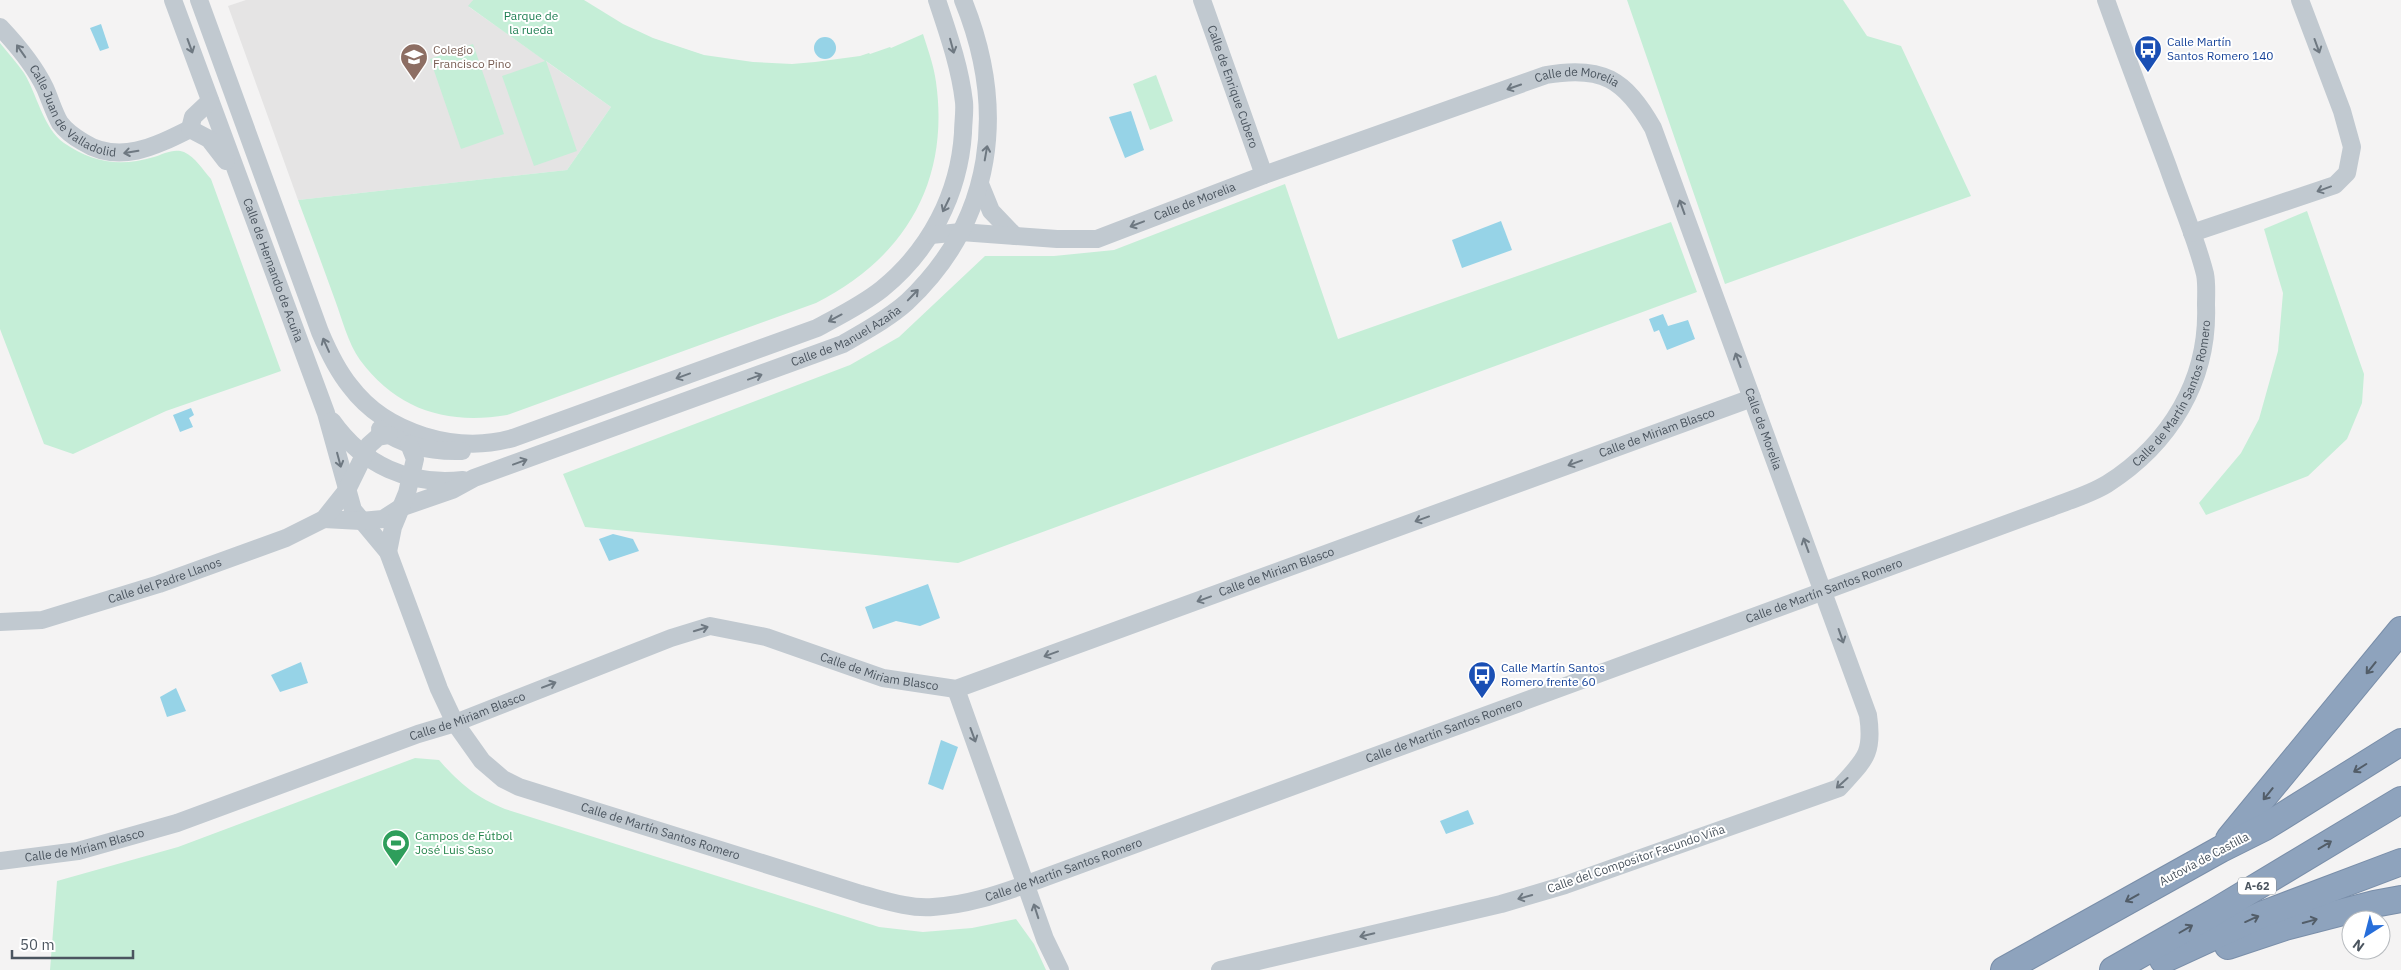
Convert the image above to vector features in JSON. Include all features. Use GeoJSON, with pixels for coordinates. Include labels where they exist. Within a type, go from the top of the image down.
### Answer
{"type":"FeatureCollection","features":[{"type":"Feature","properties":{"kind":"highway"},"geometry":{"type":"LineString","coordinates":[[2221,849],[2401,630]]}},
{"type":"Feature","properties":{"kind":"highway","name":"Autovía de Castilla"},"geometry":{"type":"LineString","coordinates":[[2004,970],[2221,849],[2265,827],[2401,742]]}},
{"type":"Feature","properties":{"kind":"highway","name":"A-62"},"geometry":{"type":"LineString","coordinates":[[2113,970],[2213,913],[2401,800]]}},
{"type":"Feature","properties":{"kind":"highway"},"geometry":{"type":"LineString","coordinates":[[2145,970],[2169,956],[2261,915],[2401,862]]}},
{"type":"Feature","properties":{"kind":"highway"},"geometry":{"type":"LineString","coordinates":[[2165,970],[2285,927],[2401,899]]}},
{"type":"Feature","properties":{"kind":"street","name":"Calle de Hernando de Acuña"},"geometry":{"type":"LineString","coordinates":[[173,0],[210,101],[219,106],[219,128],[326,413],[353,510],[388,552],[439,689],[455,723]]}},
{"type":"Feature","properties":{"kind":"street","name":"Calle de Hernando de Acuña"},"geometry":{"type":"LineString","coordinates":[[199,0],[320,332],[350,402],[367,419],[389,435],[415,440]]}},
{"type":"Feature","properties":{"kind":"street","name":"Calle de Manuel Azaña"},"geometry":{"type":"LineString","coordinates":[[415,440],[436,452],[466,451],[513,438],[817,328],[881,290],[915,257],[932,235],[952,191],[961,157],[964,104],[953,48],[937,0]]}},
{"type":"Feature","properties":{"kind":"street","name":"Calle de Manuel Azaña"},"geometry":{"type":"LineString","coordinates":[[361,521],[383,519],[400,508],[452,490],[474,478],[843,344],[878,324],[906,302],[939,264],[961,232],[980,184],[987,145],[988,93],[977,39],[963,0]]}},
{"type":"Feature","properties":{"kind":"street","name":"Calle de Enrique Cubero"},"geometry":{"type":"LineString","coordinates":[[1202,0],[1264,175]]}},
{"type":"Feature","properties":{"kind":"street","name":"Calle de Martín Santos Romero"},"geometry":{"type":"LineString","coordinates":[[455,723],[482,762],[518,787],[861,894],[897,903],[932,907],[975,902],[2080,496],[2105,485],[2143,457],[2162,439],[2193,384],[2202,359],[2207,326],[2205,276],[2192,233],[2106,0]]}},
{"type":"Feature","properties":{"kind":"street"},"geometry":{"type":"LineString","coordinates":[[2192,233],[2334,185],[2347,172],[2352,146],[2342,111],[2300,0]]}},
{"type":"Feature","properties":{"kind":"street","name":"Calle Juan de Valladolid"},"geometry":{"type":"LineString","coordinates":[[0,27],[18,46],[44,86],[61,123],[76,138],[95,150],[118,154],[134,152],[158,146],[190,129]]}},
{"type":"Feature","properties":{"kind":"street","name":"Calle de Morelia"},"geometry":{"type":"LineString","coordinates":[[932,235],[961,232],[1057,240],[1097,239],[1264,175],[1546,75],[1568,71],[1590,72],[1608,78],[1624,88],[1638,103],[1653,128],[1823,590]]}},
{"type":"Feature","properties":{"kind":"street","name":"Calle de Hernando de Acuña"},"geometry":{"type":"LineString","coordinates":[[228,81],[223,97],[219,128],[252,172],[266,185]]}},
{"type":"Feature","properties":{"kind":"street"},"geometry":{"type":"LineString","coordinates":[[210,101],[192,117],[190,129],[219,128]]}},
{"type":"Feature","properties":{"kind":"street"},"geometry":{"type":"LineString","coordinates":[[980,184],[991,211],[1015,236]]}},
{"type":"Feature","properties":{"kind":"street","name":"Calle de Hernando de Acuña"},"geometry":{"type":"LineString","coordinates":[[335,365],[351,388],[367,404],[415,440]]}},
{"type":"Feature","properties":{"kind":"street","name":"Calle de Miriam Blasco"},"geometry":{"type":"LineString","coordinates":[[0,862],[78,851],[177,823],[418,734],[455,723],[671,638],[710,626],[766,637],[883,678],[956,689],[1752,398]]}},
{"type":"Feature","properties":{"kind":"street","name":"Calle de Hernando de Acuña"},"geometry":{"type":"LineString","coordinates":[[326,413],[342,435],[362,455],[387,469],[411,477]]}},
{"type":"Feature","properties":{"kind":"street"},"geometry":{"type":"LineString","coordinates":[[347,490],[362,455],[378,437],[389,435]]}},
{"type":"Feature","properties":{"kind":"street"},"geometry":{"type":"LineString","coordinates":[[388,552],[411,477],[415,459],[415,440]]}},
{"type":"Feature","properties":{"kind":"street","name":"Calle de Manuel Azaña"},"geometry":{"type":"LineString","coordinates":[[411,477],[444,482],[474,478]]}},
{"type":"Feature","properties":{"kind":"street","name":"Calle del Padre Llanos"},"geometry":{"type":"LineString","coordinates":[[0,622],[42,620],[160,584],[286,538],[324,519],[347,490]]}},
{"type":"Feature","properties":{"kind":"street","name":"Calle del Padre Llanos"},"geometry":{"type":"LineString","coordinates":[[324,519],[361,521]]}},
{"type":"Feature","properties":{"kind":"street","name":"Calle del Compositor Facundo Viña"},"geometry":{"type":"LineString","coordinates":[[1220,970],[1501,904],[1555,888],[1838,788],[1863,761],[1871,740],[1868,715],[1823,590]]}},
{"type":"Feature","properties":{"kind":"street"},"geometry":{"type":"LineString","coordinates":[[956,689],[1045,938],[1060,970]]}},
{"type":"Feature","properties":{"kind":"shaded area","name":"Colegio Francisco Pino"},"geometry":{"type":"Polygon","coordinates":[[[246,0],[473,0],[469,7],[611,107],[567,170],[298,200],[228,6],[246,0]]]}},
{"type":"Feature","properties":{"kind":"green space","name":"Parque de la rueda"},"geometry":{"type":"Polygon","coordinates":[[[473,0],[584,0],[623,24],[653,38],[704,55],[753,62],[792,64],[860,56],[891,48],[923,34],[935,76],[939,118],[936,152],[928,184],[915,213],[897,240],[874,264],[847,285],[816,303],[507,415],[464,418],[425,410],[407,402],[390,391],[374,377],[360,360],[346,331],[298,200],[567,170],[611,107],[546,61],[577,151],[534,166],[502,76],[545,61],[468,6],[473,0]]]}},
{"type":"Feature","properties":{"kind":"green space"},"geometry":{"type":"Polygon","coordinates":[[[1627,0],[1843,0],[1867,36],[1901,46],[1971,196],[1725,284],[1627,0]]]}},
{"type":"Feature","properties":{"kind":"green space"},"geometry":{"type":"Polygon","coordinates":[[[0,43],[29,81],[51,129],[57,137],[75,150],[96,159],[118,162],[142,160],[169,152],[180,151],[188,154],[199,164],[211,179],[281,371],[166,411],[73,454],[44,444],[0,329],[0,43]]]}},
{"type":"Feature","properties":{"kind":"green space"},"geometry":{"type":"Polygon","coordinates":[[[473,44],[504,134],[461,149],[430,59],[473,44]]]}},
{"type":"Feature","properties":{"kind":"green space"},"geometry":{"type":"Polygon","coordinates":[[[1156,75],[1173,121],[1150,130],[1133,84],[1156,75]]]}},
{"type":"Feature","properties":{"kind":"green space"},"geometry":{"type":"Polygon","coordinates":[[[1285,184],[1338,339],[1671,222],[1697,292],[958,563],[585,527],[563,474],[850,365],[899,337],[985,256],[1054,256],[1114,250],[1285,184]]]}},
{"type":"Feature","properties":{"kind":"green space"},"geometry":{"type":"Polygon","coordinates":[[[2307,211],[2364,374],[2362,403],[2347,439],[2308,476],[2206,515],[2199,503],[2241,453],[2259,419],[2278,351],[2283,293],[2264,229],[2307,211]]]}},
{"type":"Feature","properties":{"kind":"green space","name":"Campos de Fútbol José Luis Saso"},"geometry":{"type":"Polygon","coordinates":[[[415,758],[439,760],[469,789],[485,800],[505,809],[879,927],[923,932],[972,928],[1016,919],[1034,944],[1046,970],[50,970],[57,881],[178,847],[415,758]]]}},
{"type":"Feature","properties":{"kind":"water"},"geometry":{"type":"Polygon","coordinates":[[[101,24],[109,48],[100,51],[90,28],[101,24]]]}},
{"type":"Feature","properties":{"kind":"water"},"geometry":{"type":"Polygon","coordinates":[[[825,37],[835,44],[836,48],[829,58],[825,59],[815,52],[814,48],[821,38],[825,37]]]}},
{"type":"Feature","properties":{"kind":"water"},"geometry":{"type":"Polygon","coordinates":[[[1131,111],[1144,150],[1125,158],[1109,117],[1131,111]]]}},
{"type":"Feature","properties":{"kind":"water"},"geometry":{"type":"Polygon","coordinates":[[[1501,221],[1512,250],[1462,268],[1452,240],[1501,221]]]}},
{"type":"Feature","properties":{"kind":"water"},"geometry":{"type":"Polygon","coordinates":[[[1663,314],[1668,326],[1688,320],[1695,339],[1667,350],[1659,330],[1654,332],[1649,319],[1663,314]]]}},
{"type":"Feature","properties":{"kind":"water"},"geometry":{"type":"Polygon","coordinates":[[[191,408],[194,415],[189,418],[193,427],[180,432],[173,415],[191,408]]]}},
{"type":"Feature","properties":{"kind":"water"},"geometry":{"type":"Polygon","coordinates":[[[613,534],[633,539],[639,551],[609,561],[599,539],[613,534]]]}},
{"type":"Feature","properties":{"kind":"water"},"geometry":{"type":"Polygon","coordinates":[[[928,584],[940,618],[920,626],[896,621],[873,629],[865,607],[928,584]]]}},
{"type":"Feature","properties":{"kind":"water"},"geometry":{"type":"Polygon","coordinates":[[[301,662],[308,683],[280,692],[271,675],[301,662]]]}},
{"type":"Feature","properties":{"kind":"water"},"geometry":{"type":"Polygon","coordinates":[[[176,688],[186,711],[167,717],[160,697],[176,688]]]}},
{"type":"Feature","properties":{"kind":"water"},"geometry":{"type":"Polygon","coordinates":[[[941,740],[958,747],[943,790],[928,784],[941,740]]]}},
{"type":"Feature","properties":{"kind":"water"},"geometry":{"type":"Polygon","coordinates":[[[1468,810],[1474,824],[1446,834],[1440,821],[1468,810]]]}},
{"type":"Feature","properties":{"kind":"place","name":"Calle Martín Santos Romero 140"},"geometry":{"type":"Point","coordinates":[2148,73]}},
{"type":"Feature","properties":{"kind":"place","name":"Colegio Francisco Pino"},"geometry":{"type":"Point","coordinates":[414,81]}},
{"type":"Feature","properties":{"kind":"place","name":"Calle Martín Santos Romero frente 60"},"geometry":{"type":"Point","coordinates":[1482,699]}},
{"type":"Feature","properties":{"kind":"place","name":"Campos de Fútbol José Luis Saso"},"geometry":{"type":"Point","coordinates":[396,867]}}]}
